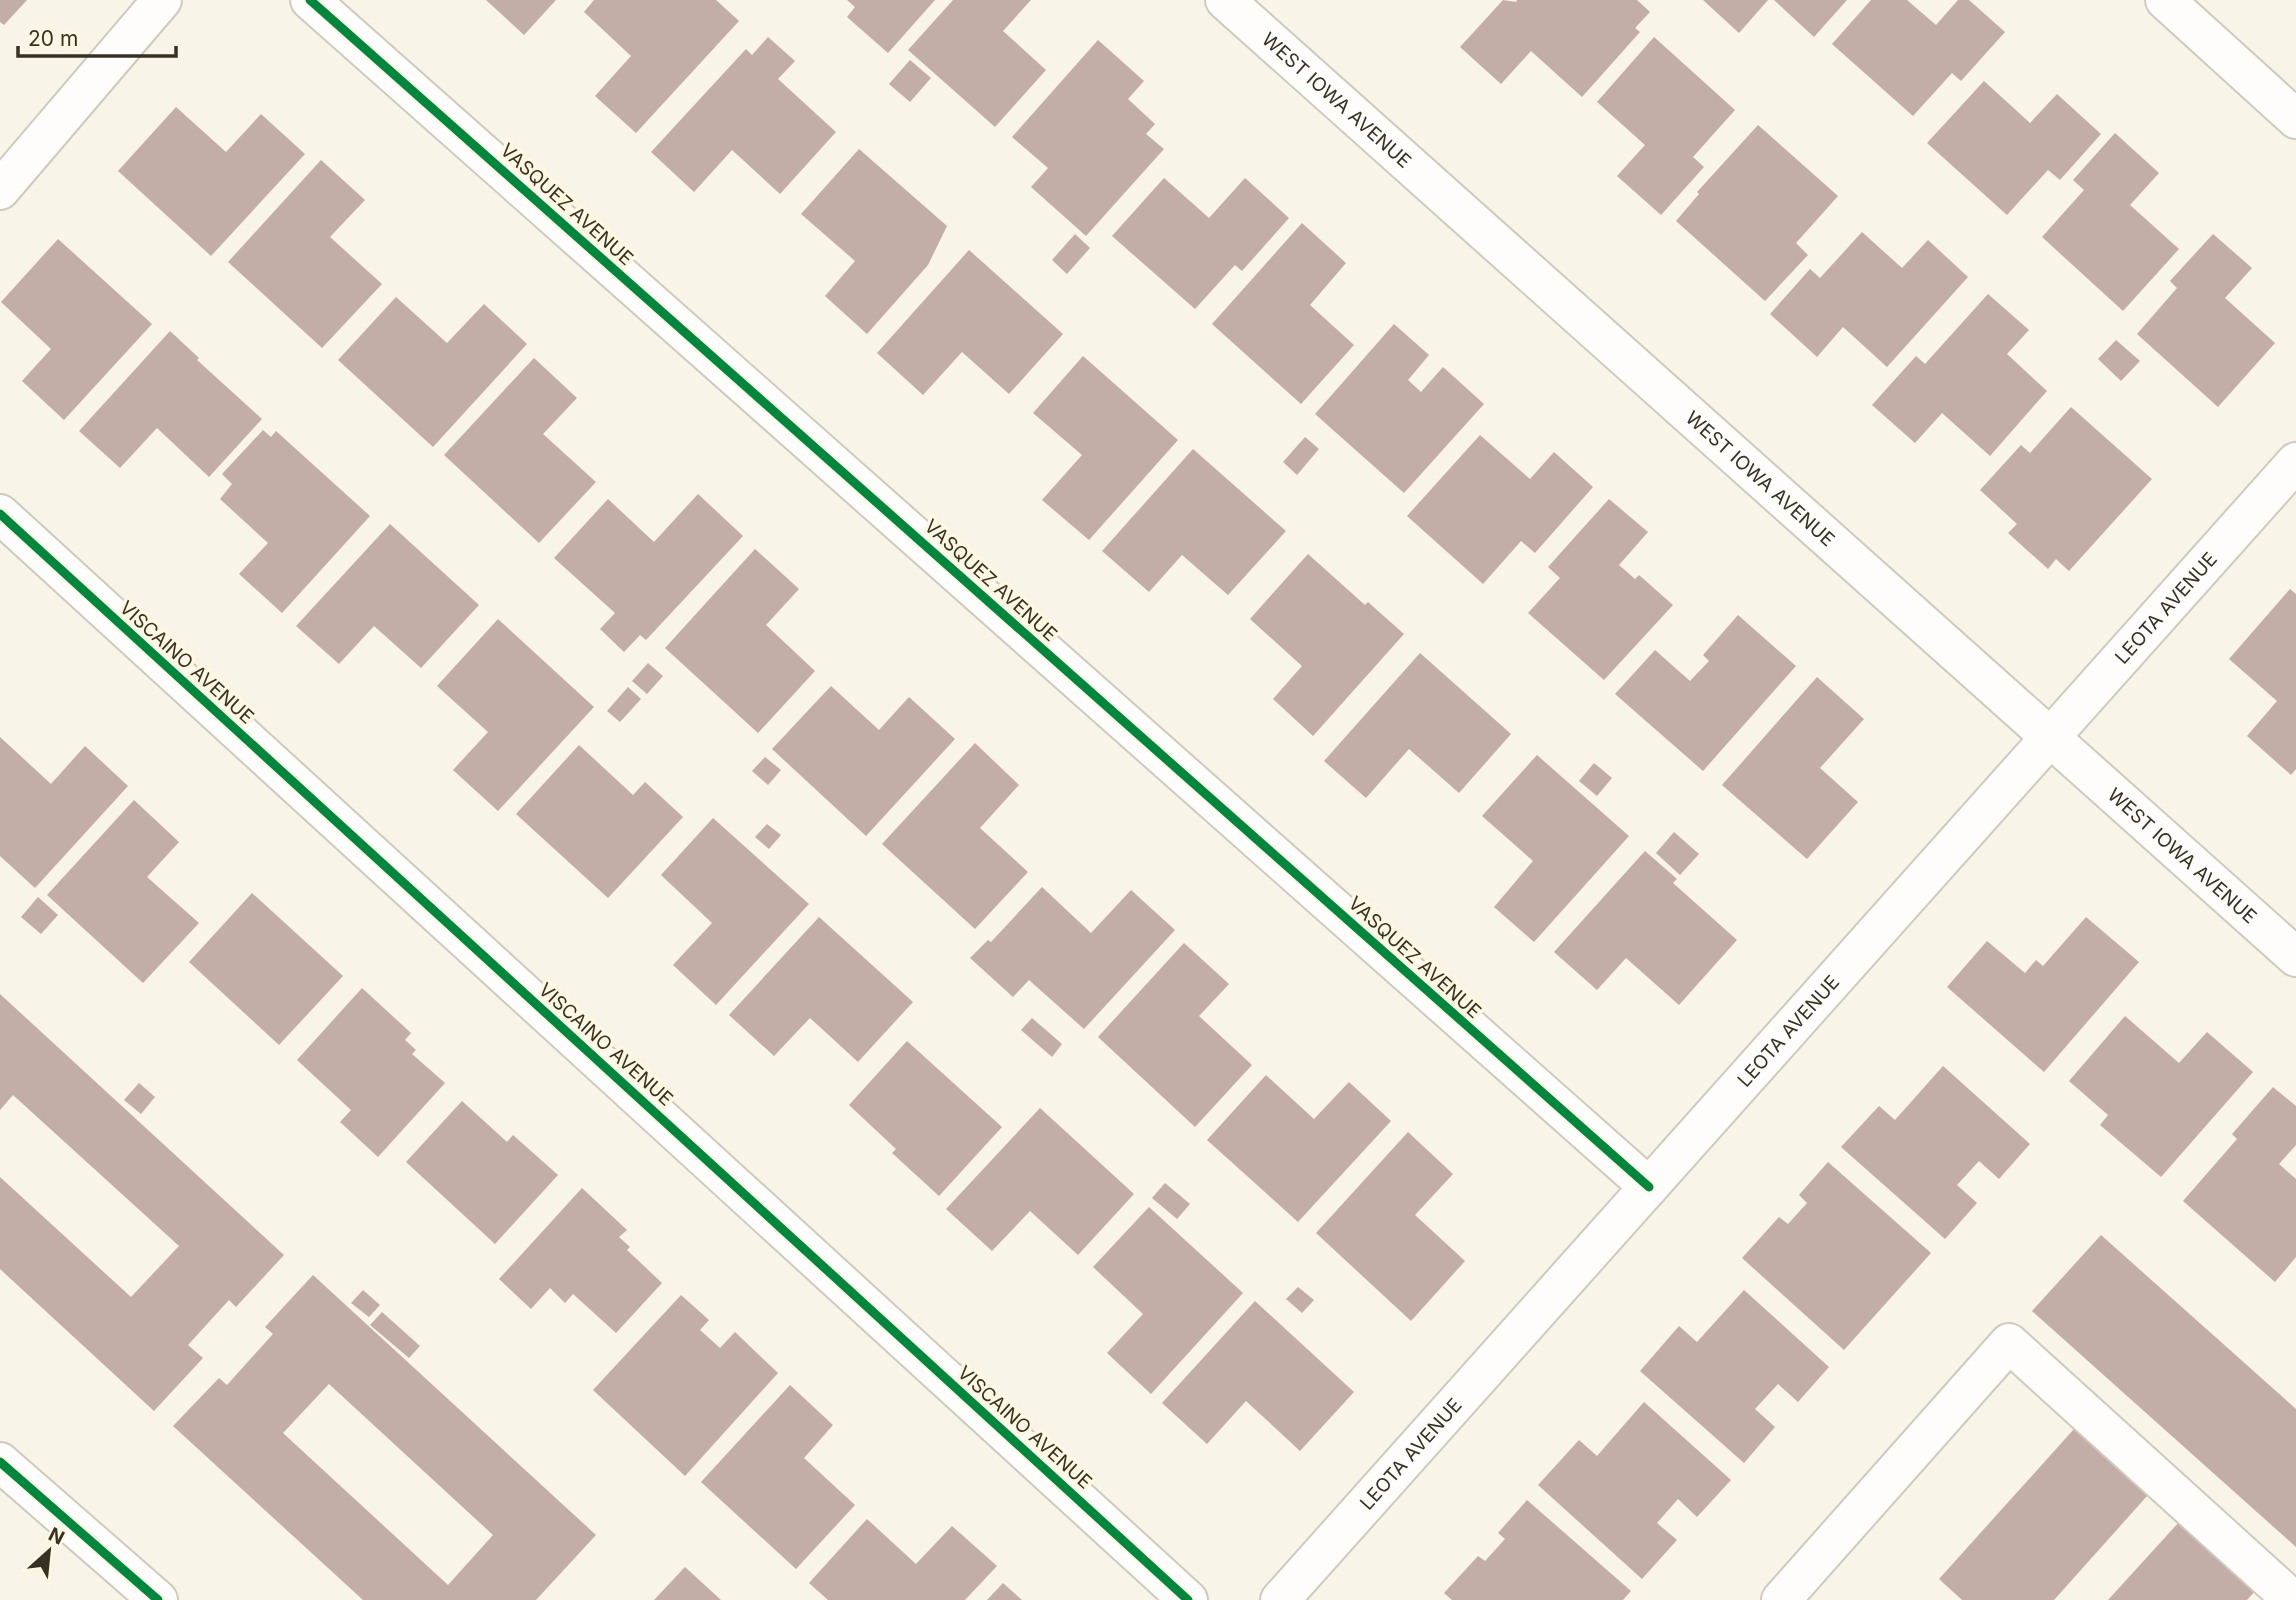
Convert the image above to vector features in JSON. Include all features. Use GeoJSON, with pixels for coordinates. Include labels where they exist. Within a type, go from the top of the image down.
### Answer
{"type":"FeatureCollection","features":[{"type":"Feature","properties":{"kind":"street"},"geometry":{"type":"LineString","coordinates":[[0,190],[162,0]]}},
{"type":"Feature","properties":{"kind":"street","name":"VASQUEZ AVENUE"},"geometry":{"type":"LineString","coordinates":[[310,0],[1649,1186]]}},
{"type":"Feature","properties":{"kind":"street","name":"WEST IOWA AVENUE"},"geometry":{"type":"LineString","coordinates":[[1225,0],[2296,957]]}},
{"type":"Feature","properties":{"kind":"street"},"geometry":{"type":"LineString","coordinates":[[2165,0],[2296,119]]}},
{"type":"Feature","properties":{"kind":"street","name":"LEOTA AVENUE"},"geometry":{"type":"LineString","coordinates":[[1280,1600],[2296,462]]}},
{"type":"Feature","properties":{"kind":"street","name":"VISCAINO AVENUE"},"geometry":{"type":"LineString","coordinates":[[0,514],[1188,1600]]}},
{"type":"Feature","properties":{"kind":"street"},"geometry":{"type":"LineString","coordinates":[[1781,1600],[2009,1343],[2286,1594],[2287,1600]]}},
{"type":"Feature","properties":{"kind":"street"},"geometry":{"type":"LineString","coordinates":[[0,1462],[158,1600]]}},
{"type":"Feature","properties":{"kind":"building"},"geometry":{"type":"Polygon","coordinates":[[[0,0],[27,0],[4,25],[0,22],[0,0]]]}},
{"type":"Feature","properties":{"kind":"building"},"geometry":{"type":"Polygon","coordinates":[[[486,0],[556,0],[524,35],[486,0]]]}},
{"type":"Feature","properties":{"kind":"building"},"geometry":{"type":"Polygon","coordinates":[[[594,0],[716,0],[739,21],[636,133],[595,96],[631,56],[584,12],[594,0]]]}},
{"type":"Feature","properties":{"kind":"building"},"geometry":{"type":"Polygon","coordinates":[[[847,0],[935,0],[888,53],[847,17],[855,7],[847,0]]]}},
{"type":"Feature","properties":{"kind":"building"},"geometry":{"type":"Polygon","coordinates":[[[953,0],[1031,0],[1003,31],[1046,70],[995,127],[908,50],[953,0]]]}},
{"type":"Feature","properties":{"kind":"building"},"geometry":{"type":"Polygon","coordinates":[[[1503,0],[1637,0],[1650,12],[1635,28],[1640,32],[1582,97],[1531,51],[1501,84],[1460,47],[1503,0]]]}},
{"type":"Feature","properties":{"kind":"building"},"geometry":{"type":"Polygon","coordinates":[[[1703,0],[1768,0],[1739,33],[1703,0]]]}},
{"type":"Feature","properties":{"kind":"building"},"geometry":{"type":"Polygon","coordinates":[[[1774,0],[1847,0],[1814,37],[1774,0]]]}},
{"type":"Feature","properties":{"kind":"building"},"geometry":{"type":"Polygon","coordinates":[[[1871,0],[1907,0],[1936,25],[1958,0],[1969,0],[2005,32],[1961,81],[1952,73],[1913,116],[1832,44],[1871,0]]]}},
{"type":"Feature","properties":{"kind":"building"},"geometry":{"type":"Polygon","coordinates":[[[768,37],[795,61],[778,79],[836,132],[780,194],[732,150],[694,192],[651,152],[746,49],[752,55],[768,37]]]}},
{"type":"Feature","properties":{"kind":"building"},"geometry":{"type":"Polygon","coordinates":[[[1654,37],[1735,110],[1693,157],[1704,167],[1661,215],[1617,176],[1645,145],[1597,102],[1654,37]]]}},
{"type":"Feature","properties":{"kind":"building"},"geometry":{"type":"Polygon","coordinates":[[[1098,40],[1144,81],[1128,99],[1155,124],[1146,134],[1164,149],[1086,236],[1031,187],[1048,168],[1012,137],[1098,40]]]}},
{"type":"Feature","properties":{"kind":"building"},"geometry":{"type":"Polygon","coordinates":[[[910,60],[931,78],[910,102],[889,84],[910,60]]]}},
{"type":"Feature","properties":{"kind":"building"},"geometry":{"type":"Polygon","coordinates":[[[1984,81],[2030,123],[2057,94],[2101,134],[2060,180],[2048,170],[2007,215],[1927,143],[1984,81]]]}},
{"type":"Feature","properties":{"kind":"building"},"geometry":{"type":"Polygon","coordinates":[[[176,107],[226,152],[261,114],[305,154],[211,256],[118,171],[176,107]]]}},
{"type":"Feature","properties":{"kind":"building"},"geometry":{"type":"Polygon","coordinates":[[[1758,125],[1838,196],[1796,243],[1808,255],[1765,301],[1676,221],[1699,194],[1697,192],[1758,125]]]}},
{"type":"Feature","properties":{"kind":"building"},"geometry":{"type":"Polygon","coordinates":[[[2115,133],[2159,173],[2130,205],[2179,249],[2123,311],[2042,237],[2084,190],[2073,180],[2115,133]]]}},
{"type":"Feature","properties":{"kind":"building"},"geometry":{"type":"Polygon","coordinates":[[[859,149],[947,226],[928,265],[867,334],[825,296],[855,261],[801,214],[859,149]]]}},
{"type":"Feature","properties":{"kind":"building"},"geometry":{"type":"Polygon","coordinates":[[[321,160],[365,200],[330,237],[382,284],[322,348],[228,262],[321,160]]]}},
{"type":"Feature","properties":{"kind":"building"},"geometry":{"type":"Polygon","coordinates":[[[1164,178],[1209,218],[1245,178],[1289,218],[1242,271],[1235,265],[1195,309],[1112,236],[1164,178]]]}},
{"type":"Feature","properties":{"kind":"building"},"geometry":{"type":"Polygon","coordinates":[[[1302,223],[1346,263],[1310,305],[1354,345],[1301,404],[1212,324],[1302,223]]]}},
{"type":"Feature","properties":{"kind":"building"},"geometry":{"type":"Polygon","coordinates":[[[1862,232],[1902,268],[1928,240],[1968,277],[1887,367],[1843,327],[1817,357],[1770,314],[1810,269],[1820,278],[1862,232]]]}},
{"type":"Feature","properties":{"kind":"building"},"geometry":{"type":"Polygon","coordinates":[[[1075,234],[1090,248],[1067,274],[1052,260],[1075,234]]]}},
{"type":"Feature","properties":{"kind":"building"},"geometry":{"type":"Polygon","coordinates":[[[2213,234],[2252,268],[2225,298],[2275,343],[2218,407],[2137,334],[2177,288],[2170,281],[2213,234]]]}},
{"type":"Feature","properties":{"kind":"building"},"geometry":{"type":"Polygon","coordinates":[[[58,239],[152,324],[64,420],[22,381],[51,349],[1,302],[58,239]]]}},
{"type":"Feature","properties":{"kind":"building"},"geometry":{"type":"Polygon","coordinates":[[[969,250],[1063,334],[1009,394],[962,352],[923,395],[877,353],[969,250]]]}},
{"type":"Feature","properties":{"kind":"building"},"geometry":{"type":"Polygon","coordinates":[[[1988,294],[2029,330],[2007,354],[2047,391],[1990,456],[1942,413],[1915,443],[1872,405],[1916,356],[1925,364],[1988,294]]]}},
{"type":"Feature","properties":{"kind":"building"},"geometry":{"type":"Polygon","coordinates":[[[396,297],[447,343],[484,304],[527,344],[433,447],[338,360],[396,297]]]}},
{"type":"Feature","properties":{"kind":"building"},"geometry":{"type":"Polygon","coordinates":[[[1394,324],[1429,355],[1408,380],[1421,392],[1443,367],[1484,404],[1404,493],[1315,414],[1394,324]]]}},
{"type":"Feature","properties":{"kind":"building"},"geometry":{"type":"Polygon","coordinates":[[[170,331],[199,358],[197,360],[262,419],[209,477],[157,428],[120,468],[79,431],[170,331]]]}},
{"type":"Feature","properties":{"kind":"building"},"geometry":{"type":"Polygon","coordinates":[[[2116,340],[2140,361],[2121,381],[2098,359],[2116,340]]]}},
{"type":"Feature","properties":{"kind":"building"},"geometry":{"type":"Polygon","coordinates":[[[1083,356],[1178,440],[1089,540],[1042,500],[1082,455],[1033,413],[1083,356]]]}},
{"type":"Feature","properties":{"kind":"building"},"geometry":{"type":"Polygon","coordinates":[[[534,358],[577,398],[543,434],[596,482],[539,543],[444,455],[534,358]]]}},
{"type":"Feature","properties":{"kind":"building"},"geometry":{"type":"Polygon","coordinates":[[[2071,407],[2152,479],[2069,571],[2056,559],[2048,569],[2008,533],[2017,524],[1980,490],[2021,445],[2030,453],[2071,407]]]}},
{"type":"Feature","properties":{"kind":"building"},"geometry":{"type":"Polygon","coordinates":[[[263,430],[271,437],[276,431],[370,516],[282,613],[239,574],[268,543],[220,499],[232,484],[222,474],[263,430]]]}},
{"type":"Feature","properties":{"kind":"building"},"geometry":{"type":"Polygon","coordinates":[[[1480,435],[1530,479],[1554,452],[1593,487],[1535,553],[1521,541],[1483,584],[1407,516],[1480,435]]]}},
{"type":"Feature","properties":{"kind":"building"},"geometry":{"type":"Polygon","coordinates":[[[1305,437],[1319,449],[1297,475],[1283,462],[1305,437]]]}},
{"type":"Feature","properties":{"kind":"building"},"geometry":{"type":"Polygon","coordinates":[[[1193,449],[1286,531],[1228,595],[1182,555],[1149,592],[1102,551],[1193,449]]]}},
{"type":"Feature","properties":{"kind":"building"},"geometry":{"type":"Polygon","coordinates":[[[698,494],[743,536],[646,640],[640,635],[624,652],[600,629],[615,613],[554,558],[608,499],[654,542],[698,494]]]}},
{"type":"Feature","properties":{"kind":"building"},"geometry":{"type":"Polygon","coordinates":[[[1609,499],[1648,532],[1619,565],[1635,579],[1639,575],[1673,605],[1604,680],[1528,613],[1560,578],[1548,567],[1609,499]]]}},
{"type":"Feature","properties":{"kind":"building"},"geometry":{"type":"Polygon","coordinates":[[[390,524],[479,605],[421,668],[374,626],[339,664],[296,626],[390,524]]]}},
{"type":"Feature","properties":{"kind":"building"},"geometry":{"type":"Polygon","coordinates":[[[755,549],[799,589],[766,625],[815,671],[758,733],[665,648],[755,549]]]}},
{"type":"Feature","properties":{"kind":"building"},"geometry":{"type":"Polygon","coordinates":[[[1308,554],[1365,605],[1368,602],[1404,634],[1313,736],[1273,699],[1302,666],[1250,619],[1308,554]]]}},
{"type":"Feature","properties":{"kind":"building"},"geometry":{"type":"Polygon","coordinates":[[[2290,589],[2296,594],[2296,769],[2291,775],[2247,736],[2277,701],[2229,659],[2290,589]]]}},
{"type":"Feature","properties":{"kind":"building"},"geometry":{"type":"Polygon","coordinates":[[[1738,615],[1796,666],[1703,771],[1615,694],[1655,650],[1690,681],[1709,661],[1703,655],[1738,615]]]}},
{"type":"Feature","properties":{"kind":"building"},"geometry":{"type":"Polygon","coordinates":[[[498,619],[594,707],[498,811],[453,770],[488,732],[437,686],[498,619]]]}},
{"type":"Feature","properties":{"kind":"building"},"geometry":{"type":"Polygon","coordinates":[[[1420,653],[1511,734],[1459,793],[1409,749],[1366,798],[1324,761],[1420,653]]]}},
{"type":"Feature","properties":{"kind":"building"},"geometry":{"type":"Polygon","coordinates":[[[648,663],[663,676],[647,694],[632,681],[648,663]]]}},
{"type":"Feature","properties":{"kind":"building"},"geometry":{"type":"Polygon","coordinates":[[[1817,677],[1864,719],[1820,768],[1858,802],[1807,859],[1722,785],[1817,677]]]}},
{"type":"Feature","properties":{"kind":"building"},"geometry":{"type":"Polygon","coordinates":[[[831,686],[879,730],[909,697],[955,739],[866,836],[772,749],[831,686]]]}},
{"type":"Feature","properties":{"kind":"building"},"geometry":{"type":"Polygon","coordinates":[[[628,687],[641,699],[620,722],[607,711],[628,687]]]}},
{"type":"Feature","properties":{"kind":"building"},"geometry":{"type":"Polygon","coordinates":[[[0,737],[51,784],[85,746],[128,786],[35,888],[0,856],[0,737]]]}},
{"type":"Feature","properties":{"kind":"building"},"geometry":{"type":"Polygon","coordinates":[[[975,743],[1019,785],[980,828],[1028,872],[975,929],[882,844],[975,743]]]}},
{"type":"Feature","properties":{"kind":"building"},"geometry":{"type":"Polygon","coordinates":[[[579,745],[633,795],[645,782],[683,817],[608,898],[516,814],[579,745]]]}},
{"type":"Feature","properties":{"kind":"building"},"geometry":{"type":"Polygon","coordinates":[[[1537,755],[1629,836],[1534,942],[1494,907],[1533,861],[1482,816],[1537,755]]]}},
{"type":"Feature","properties":{"kind":"building"},"geometry":{"type":"Polygon","coordinates":[[[765,757],[781,770],[768,785],[752,771],[765,757]]]}},
{"type":"Feature","properties":{"kind":"building"},"geometry":{"type":"Polygon","coordinates":[[[1594,763],[1612,778],[1597,796],[1579,781],[1594,763]]]}},
{"type":"Feature","properties":{"kind":"building"},"geometry":{"type":"Polygon","coordinates":[[[134,800],[179,842],[147,877],[199,923],[143,983],[47,895],[134,800]]]}},
{"type":"Feature","properties":{"kind":"building"},"geometry":{"type":"Polygon","coordinates":[[[713,818],[809,904],[716,1005],[673,965],[712,923],[661,875],[713,818]]]}},
{"type":"Feature","properties":{"kind":"building"},"geometry":{"type":"Polygon","coordinates":[[[767,824],[781,835],[769,849],[755,837],[767,824]]]}},
{"type":"Feature","properties":{"kind":"building"},"geometry":{"type":"Polygon","coordinates":[[[1674,832],[1699,854],[1680,875],[1656,853],[1674,832]]]}},
{"type":"Feature","properties":{"kind":"building"},"geometry":{"type":"Polygon","coordinates":[[[1645,851],[1677,879],[1673,883],[1737,940],[1679,1005],[1626,958],[1597,990],[1554,952],[1645,851]]]}},
{"type":"Feature","properties":{"kind":"building"},"geometry":{"type":"Polygon","coordinates":[[[1042,887],[1091,933],[1131,890],[1175,930],[1084,1029],[1029,980],[1013,997],[970,958],[988,940],[991,942],[1042,887]]]}},
{"type":"Feature","properties":{"kind":"building"},"geometry":{"type":"Polygon","coordinates":[[[252,893],[343,976],[279,1045],[189,962],[252,893]]]}},
{"type":"Feature","properties":{"kind":"building"},"geometry":{"type":"Polygon","coordinates":[[[38,897],[58,915],[41,934],[21,917],[38,897]]]}},
{"type":"Feature","properties":{"kind":"building"},"geometry":{"type":"Polygon","coordinates":[[[819,917],[913,1002],[858,1062],[810,1018],[774,1056],[729,1015],[819,917]]]}},
{"type":"Feature","properties":{"kind":"building"},"geometry":{"type":"Polygon","coordinates":[[[2086,917],[2139,962],[2044,1072],[1947,987],[1987,941],[2025,973],[2036,960],[2043,966],[2086,917]]]}},
{"type":"Feature","properties":{"kind":"building"},"geometry":{"type":"Polygon","coordinates":[[[1184,943],[1229,984],[1199,1016],[1252,1065],[1195,1127],[1098,1037],[1184,943]]]}},
{"type":"Feature","properties":{"kind":"building"},"geometry":{"type":"Polygon","coordinates":[[[362,988],[411,1033],[405,1040],[416,1050],[412,1054],[445,1083],[378,1157],[340,1122],[351,1110],[297,1060],[362,988]]]}},
{"type":"Feature","properties":{"kind":"building"},"geometry":{"type":"Polygon","coordinates":[[[0,994],[284,1255],[236,1307],[229,1300],[188,1345],[203,1358],[154,1411],[0,1269],[0,1177],[131,1297],[179,1246],[13,1095],[0,1110],[0,994]]]}},
{"type":"Feature","properties":{"kind":"building"},"geometry":{"type":"Polygon","coordinates":[[[2125,1016],[2179,1063],[2207,1032],[2253,1072],[2161,1177],[2100,1125],[2108,1115],[2069,1081],[2125,1016]]]}},
{"type":"Feature","properties":{"kind":"building"},"geometry":{"type":"Polygon","coordinates":[[[1032,1018],[1062,1044],[1052,1057],[1021,1030],[1032,1018]]]}},
{"type":"Feature","properties":{"kind":"building"},"geometry":{"type":"Polygon","coordinates":[[[907,1041],[1002,1127],[939,1196],[892,1153],[896,1149],[849,1105],[907,1041]]]}},
{"type":"Feature","properties":{"kind":"building"},"geometry":{"type":"Polygon","coordinates":[[[1943,1066],[2030,1144],[1999,1179],[1979,1161],[1957,1185],[1977,1203],[1945,1239],[1841,1147],[1879,1106],[1895,1120],[1943,1066]]]}},
{"type":"Feature","properties":{"kind":"building"},"geometry":{"type":"Polygon","coordinates":[[[1266,1075],[1314,1119],[1349,1082],[1391,1121],[1298,1222],[1207,1140],[1266,1075]]]}},
{"type":"Feature","properties":{"kind":"building"},"geometry":{"type":"Polygon","coordinates":[[[139,1083],[155,1097],[141,1114],[124,1100],[139,1083]]]}},
{"type":"Feature","properties":{"kind":"building"},"geometry":{"type":"Polygon","coordinates":[[[2273,1087],[2296,1106],[2296,1145],[2279,1164],[2296,1179],[2296,1257],[2275,1282],[2183,1201],[2237,1139],[2232,1134],[2273,1087]]]}},
{"type":"Feature","properties":{"kind":"building"},"geometry":{"type":"Polygon","coordinates":[[[462,1101],[507,1142],[513,1135],[558,1175],[495,1244],[406,1162],[462,1101]]]}},
{"type":"Feature","properties":{"kind":"building"},"geometry":{"type":"Polygon","coordinates":[[[1040,1108],[1134,1194],[1078,1255],[1030,1211],[992,1251],[946,1209],[1040,1108]]]}},
{"type":"Feature","properties":{"kind":"building"},"geometry":{"type":"Polygon","coordinates":[[[1408,1132],[1453,1174],[1415,1215],[1465,1261],[1411,1321],[1316,1233],[1408,1132]]]}},
{"type":"Feature","properties":{"kind":"building"},"geometry":{"type":"Polygon","coordinates":[[[1828,1162],[1931,1253],[1844,1350],[1742,1258],[1779,1217],[1788,1224],[1807,1203],[1799,1195],[1828,1162]]]}},
{"type":"Feature","properties":{"kind":"building"},"geometry":{"type":"Polygon","coordinates":[[[1165,1183],[1190,1204],[1177,1219],[1152,1198],[1165,1183]]]}},
{"type":"Feature","properties":{"kind":"building"},"geometry":{"type":"Polygon","coordinates":[[[582,1188],[627,1230],[619,1237],[630,1247],[627,1250],[662,1283],[616,1333],[573,1294],[565,1303],[550,1288],[531,1309],[499,1279],[582,1188]]]}},
{"type":"Feature","properties":{"kind":"building"},"geometry":{"type":"Polygon","coordinates":[[[1149,1207],[1243,1293],[1151,1394],[1107,1353],[1143,1314],[1093,1267],[1149,1207]]]}},
{"type":"Feature","properties":{"kind":"building"},"geometry":{"type":"Polygon","coordinates":[[[2101,1235],[2296,1409],[2296,1547],[2032,1311],[2101,1235]]]}},
{"type":"Feature","properties":{"kind":"building"},"geometry":{"type":"Polygon","coordinates":[[[313,1275],[596,1535],[536,1600],[363,1600],[173,1426],[219,1378],[227,1385],[273,1334],[265,1327],[313,1275]],[[329,1384],[283,1433],[448,1585],[493,1535],[329,1384]]]}},
{"type":"Feature","properties":{"kind":"building"},"geometry":{"type":"Polygon","coordinates":[[[1298,1287],[1314,1300],[1302,1313],[1286,1299],[1298,1287]]]}},
{"type":"Feature","properties":{"kind":"building"},"geometry":{"type":"Polygon","coordinates":[[[363,1290],[380,1305],[369,1317],[351,1303],[363,1290]]]}},
{"type":"Feature","properties":{"kind":"building"},"geometry":{"type":"Polygon","coordinates":[[[1744,1290],[1829,1367],[1798,1402],[1778,1384],[1755,1409],[1775,1427],[1744,1463],[1640,1371],[1679,1326],[1697,1342],[1744,1290]]]}},
{"type":"Feature","properties":{"kind":"building"},"geometry":{"type":"Polygon","coordinates":[[[681,1295],[709,1320],[700,1330],[720,1348],[735,1332],[778,1373],[685,1476],[593,1390],[681,1295]]]}},
{"type":"Feature","properties":{"kind":"building"},"geometry":{"type":"Polygon","coordinates":[[[1255,1301],[1354,1392],[1300,1451],[1246,1401],[1207,1444],[1162,1403],[1255,1301]]]}},
{"type":"Feature","properties":{"kind":"building"},"geometry":{"type":"Polygon","coordinates":[[[382,1312],[420,1346],[409,1358],[370,1325],[382,1312]]]}},
{"type":"Feature","properties":{"kind":"building"},"geometry":{"type":"Polygon","coordinates":[[[790,1385],[833,1425],[804,1458],[855,1505],[796,1569],[701,1482],[790,1385]]]}},
{"type":"Feature","properties":{"kind":"building"},"geometry":{"type":"Polygon","coordinates":[[[1644,1402],[1731,1480],[1697,1517],[1678,1499],[1657,1523],[1677,1540],[1642,1579],[1538,1485],[1579,1440],[1597,1456],[1644,1402]]]}},
{"type":"Feature","properties":{"kind":"building"},"geometry":{"type":"Polygon","coordinates":[[[2074,1429],[2148,1495],[2054,1600],[1962,1600],[1939,1579],[2074,1429]]]}},
{"type":"Feature","properties":{"kind":"building"},"geometry":{"type":"Polygon","coordinates":[[[1527,1500],[1631,1591],[1623,1600],[1452,1600],[1444,1593],[1478,1556],[1485,1561],[1505,1539],[1498,1533],[1527,1500]]]}},
{"type":"Feature","properties":{"kind":"building"},"geometry":{"type":"Polygon","coordinates":[[[867,1519],[916,1564],[952,1526],[997,1566],[965,1600],[828,1600],[809,1583],[867,1519]]]}},
{"type":"Feature","properties":{"kind":"building"},"geometry":{"type":"Polygon","coordinates":[[[2180,1521],[2256,1590],[2247,1600],[2108,1600],[2180,1521]]]}},
{"type":"Feature","properties":{"kind":"building"},"geometry":{"type":"Polygon","coordinates":[[[685,1567],[721,1600],[654,1600],[685,1567]]]}},
{"type":"Feature","properties":{"kind":"building"},"geometry":{"type":"Polygon","coordinates":[[[1003,1583],[1022,1600],[987,1600],[1003,1583]]]}},
{"type":"Feature","properties":{"kind":"cycle path"},"geometry":{"type":"LineString","coordinates":[[310,0],[1649,1187]]}},
{"type":"Feature","properties":{"kind":"cycle path"},"geometry":{"type":"LineString","coordinates":[[0,514],[1188,1600]]}},
{"type":"Feature","properties":{"kind":"cycle path"},"geometry":{"type":"LineString","coordinates":[[0,1462],[158,1600]]}}]}
